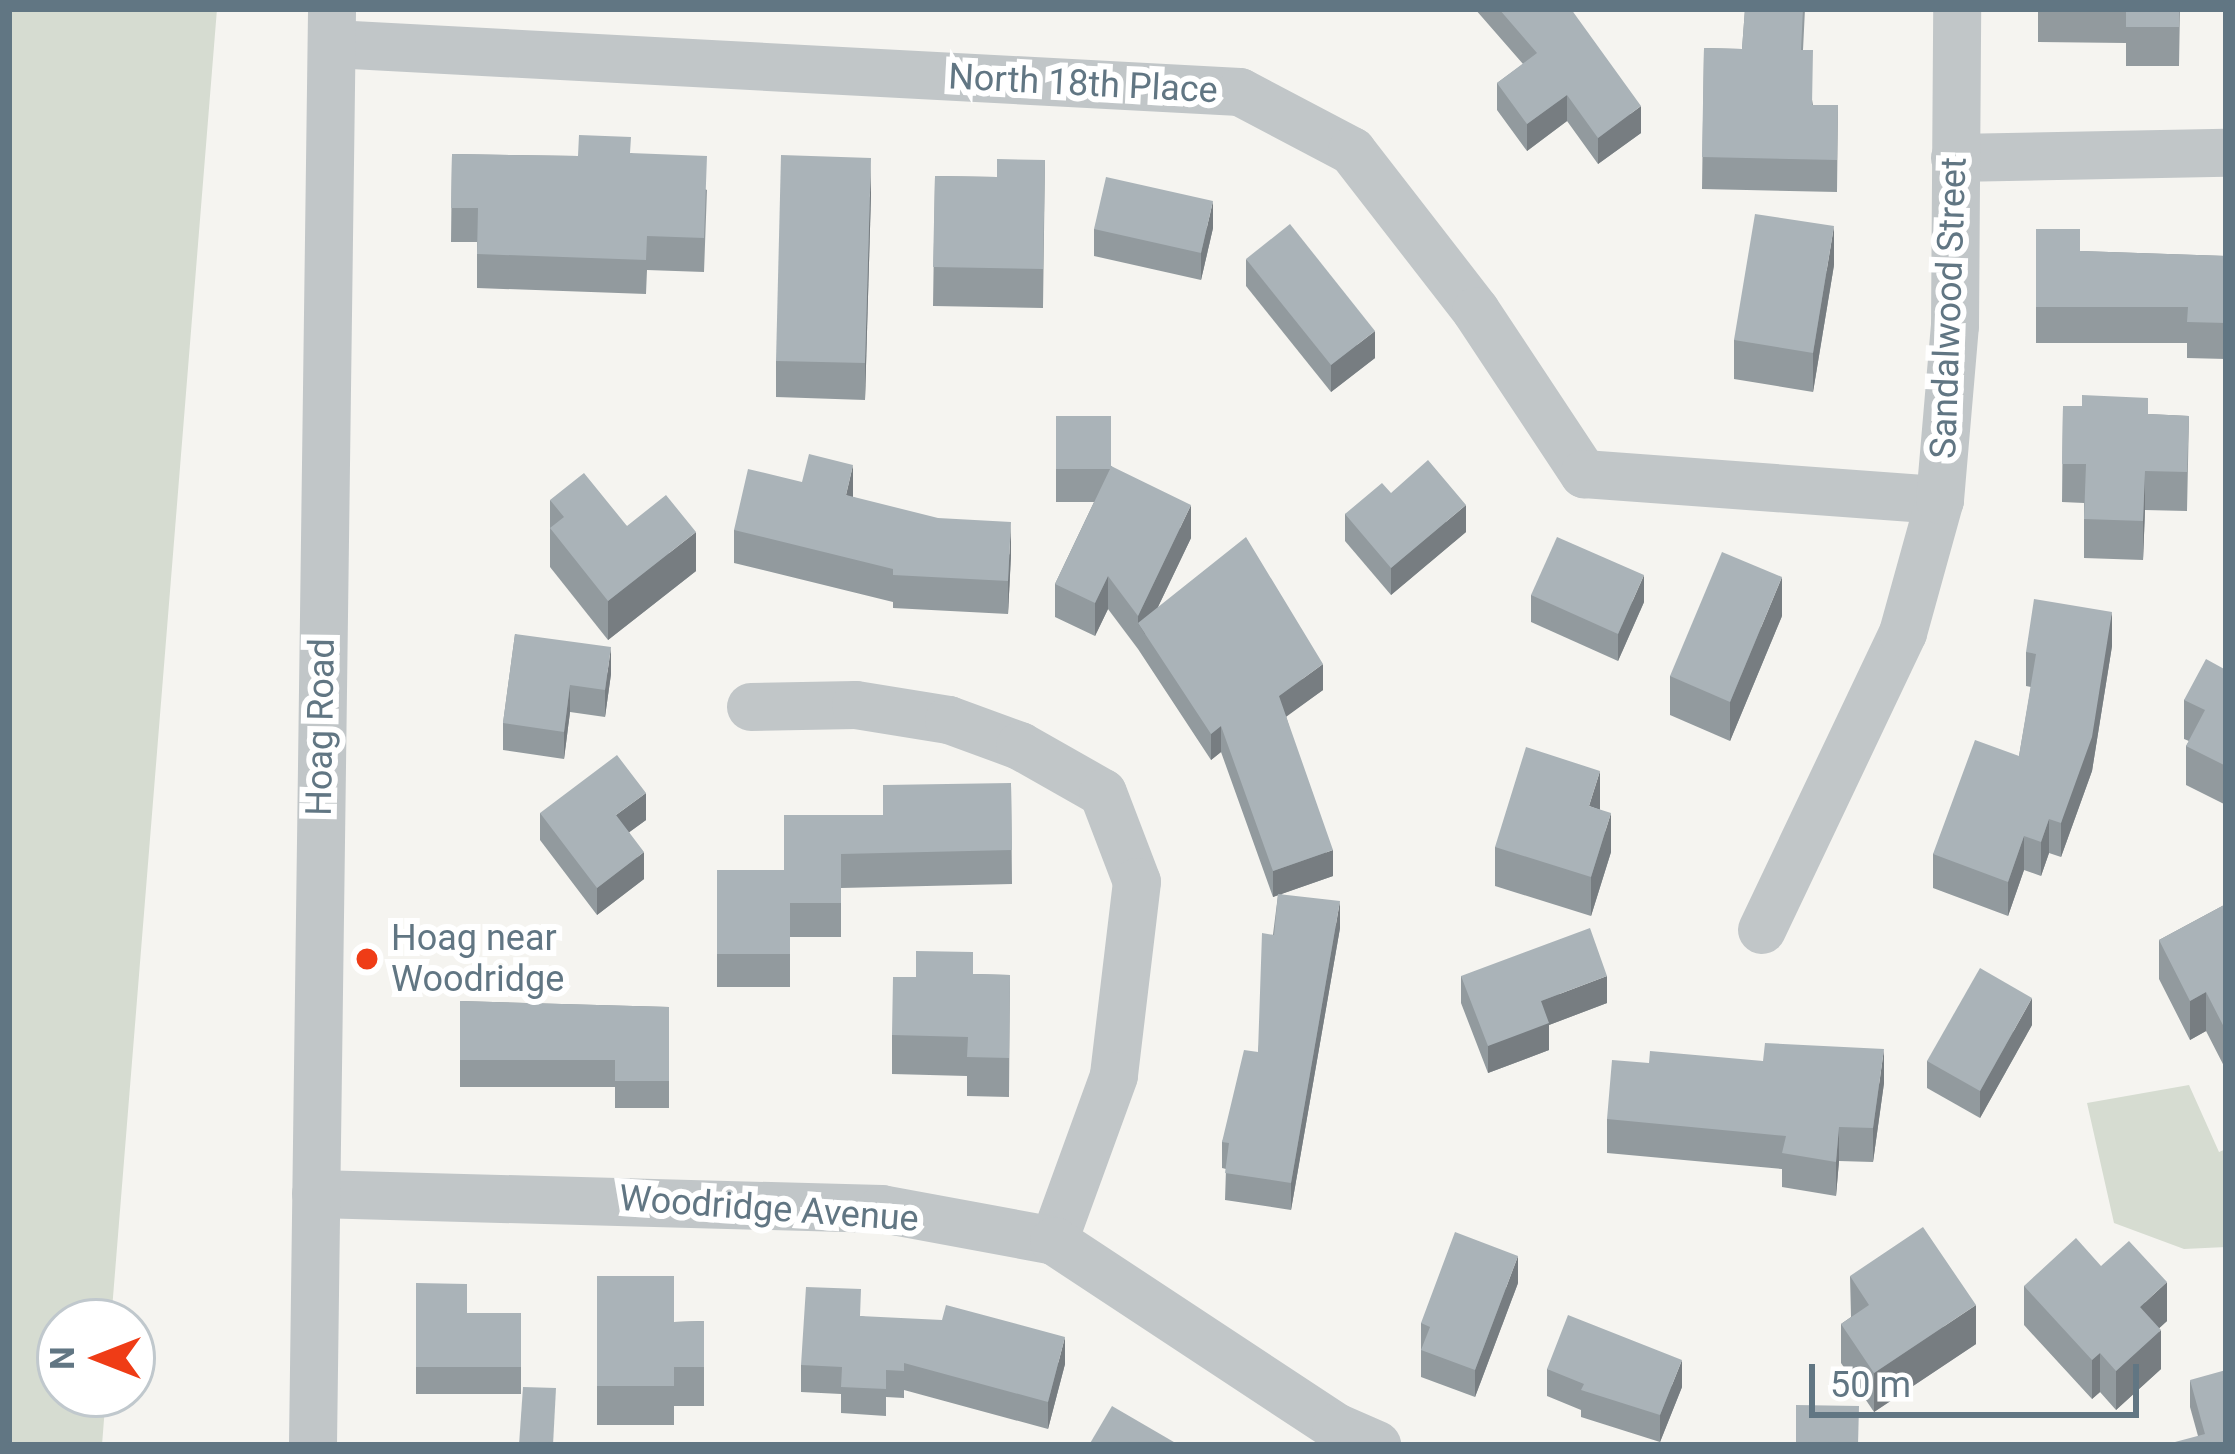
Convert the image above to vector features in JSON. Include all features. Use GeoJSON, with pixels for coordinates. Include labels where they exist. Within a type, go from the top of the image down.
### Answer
{"type":"FeatureCollection","features":[{"type":"Feature","properties":{"kind":"street","name":"Sandalwood Street"},"geometry":{"type":"LineString","coordinates":[[1762,930],[1904,633],[1940,500],[1955,326],[1957,9]]}},
{"type":"Feature","properties":{"kind":"street","name":"North 18th Place"},"geometry":{"type":"LineString","coordinates":[[333,27],[1240,92],[1352,151],[1476,311],[1584,474],[1940,500]]}},
{"type":"Feature","properties":{"kind":"street","name":"Hoag Road"},"geometry":{"type":"LineString","coordinates":[[313,1445],[333,27]]}},
{"type":"Feature","properties":{"kind":"street"},"geometry":{"type":"LineString","coordinates":[[1955,158],[2226,153]]}},
{"type":"Feature","properties":{"kind":"street"},"geometry":{"type":"LineString","coordinates":[[752,707],[856,704],[950,720],[1020,746],[1103,793],[1137,882],[1135,904],[1114,1076],[1054,1241]]}},
{"type":"Feature","properties":{"kind":"street","name":"Woodridge Avenue"},"geometry":{"type":"LineString","coordinates":[[316,1194],[882,1210],[1054,1241],[1336,1426],[1377,1445]]}},
{"type":"Feature","properties":{"kind":"shaded area"},"geometry":{"type":"Polygon","coordinates":[[[9,9],[217,9],[113,1298],[36,1298],[36,1418],[104,1418],[102,1445],[9,1445],[9,9]]]}},
{"type":"Feature","properties":{"kind":"shaded area"},"geometry":{"type":"Polygon","coordinates":[[[2189,1085],[2219,1152],[2226,1149],[2226,1247],[2184,1249],[2114,1223],[2087,1103],[2189,1085]]]}},
{"type":"Feature","properties":{"kind":"building"},"geometry":{"type":"Polygon","coordinates":[[[1499,9],[1571,9],[1641,106],[1598,138],[1567,95],[1527,124],[1497,83],[1537,53],[1499,9]]]}},
{"type":"Feature","properties":{"kind":"building"},"geometry":{"type":"Polygon","coordinates":[[[1745,9],[1803,9],[1801,50],[1813,50],[1812,105],[1838,105],[1837,160],[1702,157],[1704,48],[1742,49],[1745,9]]]}},
{"type":"Feature","properties":{"kind":"building"},"geometry":{"type":"Polygon","coordinates":[[[2126,9],[2179,9],[2179,27],[2126,27],[2126,9]]]}},
{"type":"Feature","properties":{"kind":"building"},"geometry":{"type":"Polygon","coordinates":[[[579,135],[631,137],[630,153],[707,156],[704,238],[647,236],[646,260],[477,254],[478,208],[451,208],[452,154],[578,156],[579,135]]]}},
{"type":"Feature","properties":{"kind":"building"},"geometry":{"type":"Polygon","coordinates":[[[781,155],[871,158],[865,363],[776,361],[781,155]]]}},
{"type":"Feature","properties":{"kind":"building"},"geometry":{"type":"Polygon","coordinates":[[[997,159],[1045,160],[1043,269],[933,267],[935,176],[997,177],[997,159]]]}},
{"type":"Feature","properties":{"kind":"building"},"geometry":{"type":"Polygon","coordinates":[[[1106,177],[1213,201],[1201,253],[1094,229],[1106,177]]]}},
{"type":"Feature","properties":{"kind":"building"},"geometry":{"type":"Polygon","coordinates":[[[1755,214],[1834,226],[1813,353],[1734,340],[1755,214]]]}},
{"type":"Feature","properties":{"kind":"building"},"geometry":{"type":"Polygon","coordinates":[[[1290,224],[1375,331],[1331,365],[1246,259],[1290,224]]]}},
{"type":"Feature","properties":{"kind":"building"},"geometry":{"type":"Polygon","coordinates":[[[2036,229],[2080,229],[2080,251],[2226,256],[2226,323],[2187,322],[2188,307],[2036,307],[2036,229]]]}},
{"type":"Feature","properties":{"kind":"building"},"geometry":{"type":"Polygon","coordinates":[[[2082,395],[2148,398],[2148,414],[2189,416],[2187,472],[2145,471],[2143,521],[2084,519],[2086,464],[2062,464],[2063,406],[2082,406],[2082,395]]]}},
{"type":"Feature","properties":{"kind":"building"},"geometry":{"type":"Polygon","coordinates":[[[1056,416],[1111,416],[1111,466],[1191,505],[1138,616],[1108,576],[1095,603],[1055,584],[1110,469],[1056,469],[1056,416]]]}},
{"type":"Feature","properties":{"kind":"building"},"geometry":{"type":"Polygon","coordinates":[[[809,454],[853,465],[846,495],[938,518],[1011,522],[1008,581],[893,575],[893,569],[734,530],[748,469],[802,482],[809,454]]]}},
{"type":"Feature","properties":{"kind":"building"},"geometry":{"type":"Polygon","coordinates":[[[1428,460],[1466,505],[1391,568],[1345,514],[1382,483],[1391,493],[1428,460]]]}},
{"type":"Feature","properties":{"kind":"building"},"geometry":{"type":"Polygon","coordinates":[[[584,473],[627,526],[666,495],[696,532],[608,601],[550,528],[564,517],[550,500],[584,473]]]}},
{"type":"Feature","properties":{"kind":"building"},"geometry":{"type":"Polygon","coordinates":[[[1246,537],[1323,664],[1279,696],[1333,850],[1273,871],[1221,726],[1211,734],[1138,623],[1246,537]]]}},
{"type":"Feature","properties":{"kind":"building"},"geometry":{"type":"Polygon","coordinates":[[[1557,537],[1644,575],[1618,634],[1531,595],[1557,537]]]}},
{"type":"Feature","properties":{"kind":"building"},"geometry":{"type":"Polygon","coordinates":[[[1722,552],[1782,577],[1730,702],[1670,676],[1722,552]]]}},
{"type":"Feature","properties":{"kind":"building"},"geometry":{"type":"Polygon","coordinates":[[[2034,599],[2112,612],[2092,737],[2061,823],[2049,819],[2041,842],[2024,836],[2008,882],[1933,854],[1975,740],[2019,756],[2036,654],[2026,652],[2034,599]]]}},
{"type":"Feature","properties":{"kind":"building"},"geometry":{"type":"Polygon","coordinates":[[[515,634],[611,647],[605,690],[570,685],[564,732],[503,723],[515,634]]]}},
{"type":"Feature","properties":{"kind":"building"},"geometry":{"type":"Polygon","coordinates":[[[2206,659],[2226,670],[2226,766],[2186,746],[2205,710],[2184,700],[2206,659]]]}},
{"type":"Feature","properties":{"kind":"building"},"geometry":{"type":"Polygon","coordinates":[[[1526,747],[1600,771],[1589,806],[1611,813],[1591,877],[1495,847],[1526,747]]]}},
{"type":"Feature","properties":{"kind":"building"},"geometry":{"type":"Polygon","coordinates":[[[617,755],[646,793],[616,815],[644,852],[597,888],[540,813],[617,755]]]}},
{"type":"Feature","properties":{"kind":"building"},"geometry":{"type":"Polygon","coordinates":[[[1011,783],[1012,850],[841,854],[841,903],[790,903],[790,954],[717,954],[717,870],[784,870],[784,815],[883,815],[883,785],[1011,783]]]}},
{"type":"Feature","properties":{"kind":"building"},"geometry":{"type":"Polygon","coordinates":[[[1278,894],[1340,901],[1291,1183],[1225,1173],[1229,1143],[1222,1142],[1244,1050],[1258,1052],[1262,933],[1274,935],[1278,894]]]}},
{"type":"Feature","properties":{"kind":"building"},"geometry":{"type":"Polygon","coordinates":[[[2226,904],[2226,1031],[2206,992],[2190,1001],[2159,940],[2226,904]]]}},
{"type":"Feature","properties":{"kind":"building"},"geometry":{"type":"Polygon","coordinates":[[[1590,928],[1607,976],[1541,1001],[1549,1023],[1488,1046],[1461,976],[1590,928]]]}},
{"type":"Feature","properties":{"kind":"building"},"geometry":{"type":"Polygon","coordinates":[[[916,951],[973,952],[973,974],[1010,975],[1009,1058],[967,1057],[968,1037],[892,1035],[893,977],[916,977],[916,951]]]}},
{"type":"Feature","properties":{"kind":"building"},"geometry":{"type":"Polygon","coordinates":[[[1980,968],[2032,998],[1980,1091],[1927,1061],[1980,968]]]}},
{"type":"Feature","properties":{"kind":"building"},"geometry":{"type":"Polygon","coordinates":[[[460,1001],[669,1007],[669,1081],[615,1081],[615,1060],[460,1060],[460,1001]]]}},
{"type":"Feature","properties":{"kind":"building"},"geometry":{"type":"Polygon","coordinates":[[[1765,1043],[1884,1049],[1873,1128],[1839,1127],[1836,1162],[1782,1153],[1786,1136],[1607,1119],[1612,1060],[1649,1063],[1650,1051],[1763,1061],[1765,1043]]]}},
{"type":"Feature","properties":{"kind":"building"},"geometry":{"type":"Polygon","coordinates":[[[1923,1227],[1976,1305],[1874,1373],[1841,1324],[1869,1305],[1850,1276],[1923,1227]]]}},
{"type":"Feature","properties":{"kind":"building"},"geometry":{"type":"Polygon","coordinates":[[[1455,1232],[1518,1256],[1475,1370],[1421,1350],[1430,1327],[1421,1323],[1455,1232]]]}},
{"type":"Feature","properties":{"kind":"building"},"geometry":{"type":"Polygon","coordinates":[[[2076,1238],[2101,1266],[2129,1241],[2167,1282],[2140,1307],[2161,1330],[2116,1371],[2100,1353],[2092,1360],[2024,1286],[2076,1238]]]}},
{"type":"Feature","properties":{"kind":"building"},"geometry":{"type":"Polygon","coordinates":[[[597,1276],[674,1276],[674,1322],[704,1321],[704,1367],[674,1367],[674,1386],[597,1386],[597,1276]]]}},
{"type":"Feature","properties":{"kind":"building"},"geometry":{"type":"Polygon","coordinates":[[[416,1283],[467,1284],[467,1313],[521,1313],[521,1367],[416,1367],[416,1283]]]}},
{"type":"Feature","properties":{"kind":"building"},"geometry":{"type":"Polygon","coordinates":[[[806,1287],[861,1289],[860,1316],[942,1320],[946,1305],[1065,1337],[1048,1402],[904,1363],[904,1371],[886,1370],[886,1389],[841,1387],[842,1367],[801,1365],[806,1287]]]}},
{"type":"Feature","properties":{"kind":"building"},"geometry":{"type":"Polygon","coordinates":[[[1568,1315],[1682,1360],[1660,1415],[1581,1390],[1584,1384],[1547,1369],[1568,1315]]]}},
{"type":"Feature","properties":{"kind":"building"},"geometry":{"type":"Polygon","coordinates":[[[2226,1370],[2226,1445],[2176,1445],[2205,1434],[2190,1380],[2226,1370]]]}},
{"type":"Feature","properties":{"kind":"building"},"geometry":{"type":"Polygon","coordinates":[[[523,1387],[556,1388],[553,1445],[519,1445],[523,1387]]]}},
{"type":"Feature","properties":{"kind":"building"},"geometry":{"type":"Polygon","coordinates":[[[1796,1405],[1859,1406],[1858,1445],[1796,1445],[1796,1405]]]}},
{"type":"Feature","properties":{"kind":"building"},"geometry":{"type":"Polygon","coordinates":[[[1112,1406],[1179,1445],[1089,1445],[1112,1406]]]}},
{"type":"Feature","properties":{"kind":"place","name":"Hoag near Woodridge"},"geometry":{"type":"Point","coordinates":[367,959]}}]}
